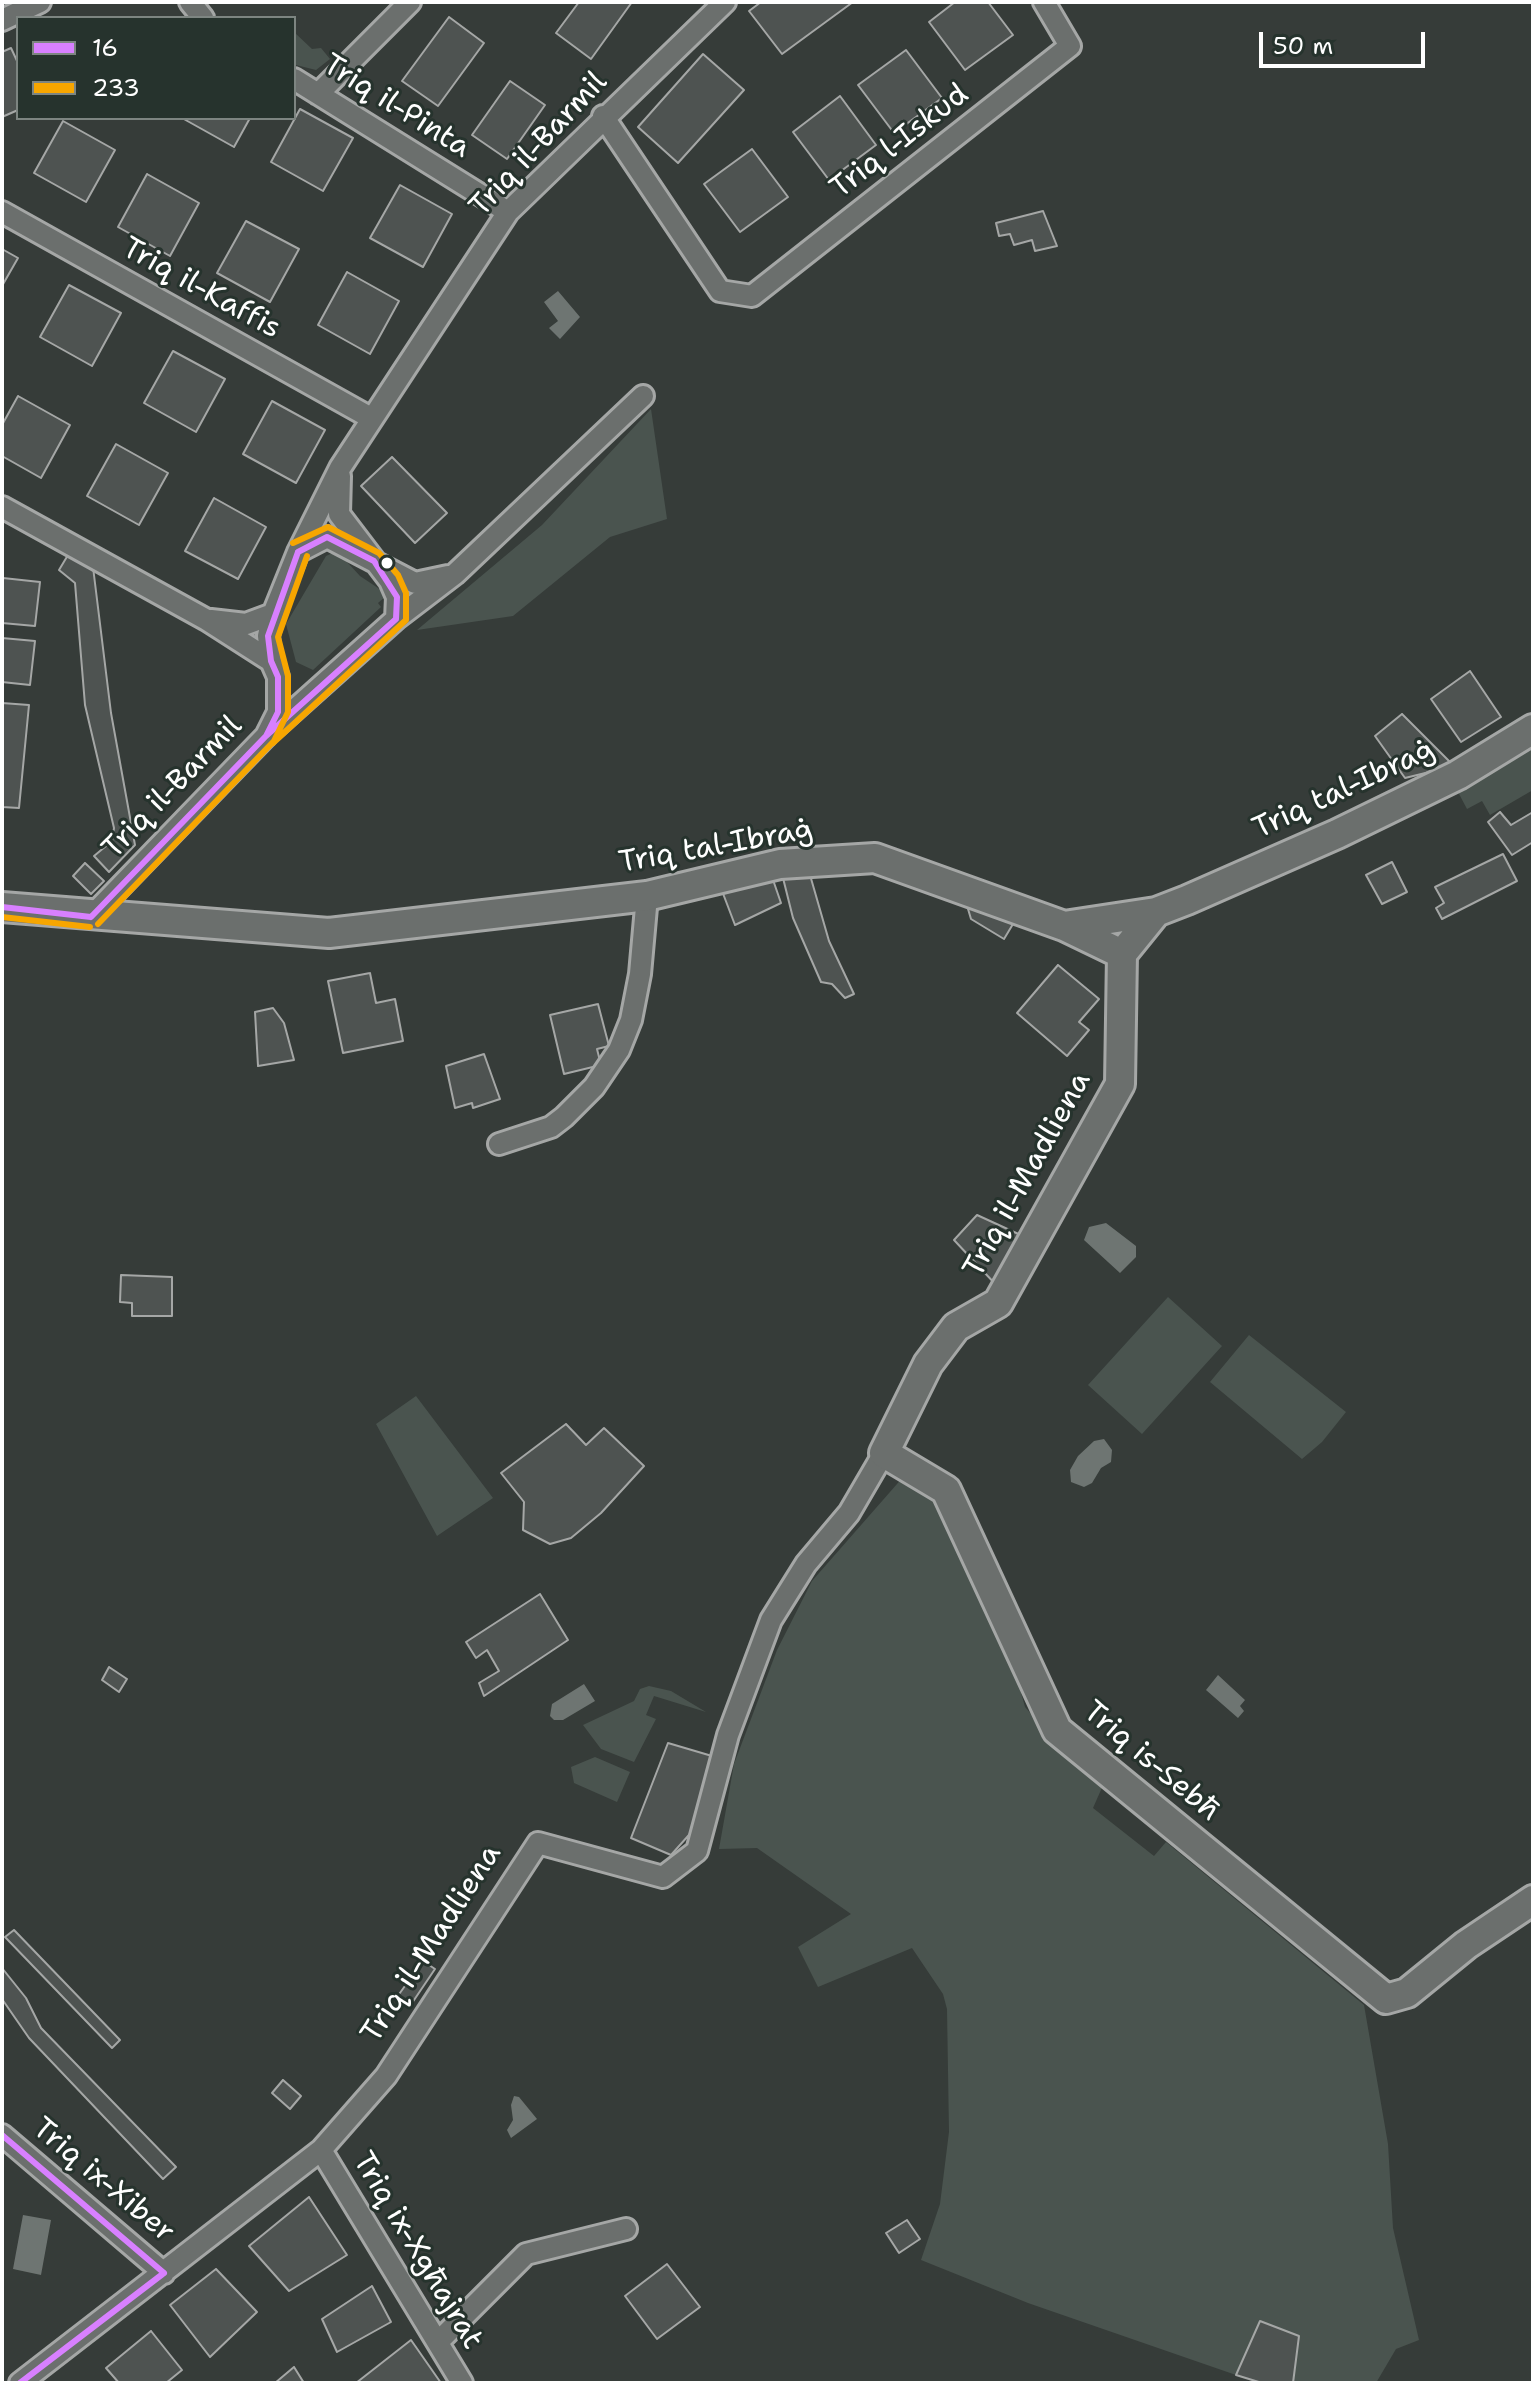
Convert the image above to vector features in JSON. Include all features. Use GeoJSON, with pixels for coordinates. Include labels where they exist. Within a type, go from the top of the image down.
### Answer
{"type":"FeatureCollection","features":[{"type":"Feature","properties":{"kind":"main road","name":"Triq tal-Ibraġ"},"geometry":{"type":"LineString","coordinates":[[2,907],[91,917],[155,917],[329,933],[647,896],[780,864],[875,858],[1064,926],[1156,912],[1351,827],[1458,775],[1533,729]]}},
{"type":"Feature","properties":{"kind":"main road"},"geometry":{"type":"LineString","coordinates":[[1064,926],[1122,954],[1156,912]]}},
{"type":"Feature","properties":{"kind":"main road","name":"Triq il-Madliena"},"geometry":{"type":"LineString","coordinates":[[884,1453],[928,1364],[956,1327],[998,1303],[1120,1084],[1122,954]]}},
{"type":"Feature","properties":{"kind":"main road","name":"Triq is-Sebħ"},"geometry":{"type":"LineString","coordinates":[[884,1453],[946,1490],[1057,1730],[1386,1999],[1407,1993],[1466,1945],[1533,1900]]}},
{"type":"Feature","properties":{"kind":"street"},"geometry":{"type":"LineString","coordinates":[[2,20],[40,2]]}},
{"type":"Feature","properties":{"kind":"street"},"geometry":{"type":"LineString","coordinates":[[318,94],[410,2]]}},
{"type":"Feature","properties":{"kind":"street","name":"Triq il-Barmil"},"geometry":{"type":"LineString","coordinates":[[91,917],[266,736],[278,712],[268,636],[273,614],[298,552],[340,468],[508,212],[603,116],[725,2]]}},
{"type":"Feature","properties":{"kind":"street","name":"Triq l-Iskud"},"geometry":{"type":"LineString","coordinates":[[603,116],[720,291],[752,296],[1070,46],[1044,2]]}},
{"type":"Feature","properties":{"kind":"street","name":"Triq il-Pinta"},"geometry":{"type":"LineString","coordinates":[[296,80],[508,212]]}},
{"type":"Feature","properties":{"kind":"street","name":"Triq il-Kaffis"},"geometry":{"type":"LineString","coordinates":[[2,212],[371,418]]}},
{"type":"Feature","properties":{"kind":"street"},"geometry":{"type":"LineString","coordinates":[[266,736],[396,619],[455,574],[643,396]]}},
{"type":"Feature","properties":{"kind":"street"},"geometry":{"type":"LineString","coordinates":[[340,468],[339,514],[390,581],[397,597],[396,619]]}},
{"type":"Feature","properties":{"kind":"street"},"geometry":{"type":"LineString","coordinates":[[2,507],[207,620],[274,669],[291,687],[322,684]]}},
{"type":"Feature","properties":{"kind":"street"},"geometry":{"type":"LineString","coordinates":[[298,552],[327,537],[415,583],[455,574]]}},
{"type":"Feature","properties":{"kind":"street"},"geometry":{"type":"LineString","coordinates":[[207,620],[246,624],[273,614]]}},
{"type":"Feature","properties":{"kind":"street"},"geometry":{"type":"LineString","coordinates":[[499,1144],[551,1127],[564,1117],[594,1087],[619,1050],[631,1020],[640,974],[647,896]]}},
{"type":"Feature","properties":{"kind":"street","name":"Triq il-Madliena"},"geometry":{"type":"LineString","coordinates":[[20,2383],[321,2150],[386,2076],[538,1843],[663,1877],[697,1851],[728,1735],[771,1620],[806,1564],[849,1513],[884,1453]]}},
{"type":"Feature","properties":{"kind":"street","name":"Triq ix-Xiber"},"geometry":{"type":"LineString","coordinates":[[2,2135],[164,2273]]}},
{"type":"Feature","properties":{"kind":"street","name":"Triq ix-Xgħajrat"},"geometry":{"type":"LineString","coordinates":[[321,2150],[462,2383]]}},
{"type":"Feature","properties":{"kind":"street"},"geometry":{"type":"LineString","coordinates":[[439,2341],[526,2254],[626,2229]]}},
{"type":"Feature","properties":{"kind":"shaded area"},"geometry":{"type":"Polygon","coordinates":[[[296,34],[312,49],[321,48],[330,59],[316,70],[296,65],[296,34]]]}},
{"type":"Feature","properties":{"kind":"shaded area"},"geometry":{"type":"Polygon","coordinates":[[[558,291],[580,317],[560,339],[549,328],[558,321],[544,302],[558,291]]]}},
{"type":"Feature","properties":{"kind":"shaded area"},"geometry":{"type":"Polygon","coordinates":[[[651,409],[667,519],[610,537],[513,616],[417,630],[542,525],[651,409]]]}},
{"type":"Feature","properties":{"kind":"shaded area"},"geometry":{"type":"Polygon","coordinates":[[[337,551],[360,576],[384,592],[385,597],[378,603],[381,607],[313,670],[296,662],[286,624],[326,556],[337,551]]]}},
{"type":"Feature","properties":{"kind":"shaded area"},"geometry":{"type":"Polygon","coordinates":[[[1533,744],[1533,790],[1490,815],[1482,801],[1467,809],[1458,792],[1533,744]]]}},
{"type":"Feature","properties":{"kind":"shaded area"},"geometry":{"type":"Polygon","coordinates":[[[1106,1223],[1136,1246],[1136,1257],[1120,1273],[1084,1240],[1089,1227],[1106,1223]]]}},
{"type":"Feature","properties":{"kind":"shaded area"},"geometry":{"type":"Polygon","coordinates":[[[1168,1297],[1222,1346],[1142,1434],[1088,1385],[1168,1297]]]}},
{"type":"Feature","properties":{"kind":"shaded area"},"geometry":{"type":"Polygon","coordinates":[[[1249,1335],[1346,1412],[1322,1442],[1302,1459],[1210,1382],[1249,1335]]]}},
{"type":"Feature","properties":{"kind":"shaded area"},"geometry":{"type":"Polygon","coordinates":[[[416,1396],[493,1498],[437,1536],[376,1424],[416,1396]]]}},
{"type":"Feature","properties":{"kind":"shaded area"},"geometry":{"type":"Polygon","coordinates":[[[1104,1439],[1112,1450],[1111,1462],[1101,1468],[1092,1483],[1084,1487],[1071,1482],[1070,1470],[1078,1456],[1094,1441],[1104,1439]]]}},
{"type":"Feature","properties":{"kind":"shaded area"},"geometry":{"type":"Polygon","coordinates":[[[904,1476],[948,1507],[1003,1628],[1025,1707],[1054,1740],[1104,1783],[1093,1808],[1154,1856],[1166,1842],[1364,2005],[1388,2144],[1393,2228],[1419,2340],[1396,2349],[1376,2383],[1293,2383],[1299,2336],[1260,2321],[1236,2375],[1028,2303],[921,2260],[940,2204],[949,2132],[947,2009],[943,1994],[912,1948],[818,1987],[798,1947],[851,1914],[757,1848],[719,1849],[734,1764],[777,1650],[812,1581],[904,1476]]]}},
{"type":"Feature","properties":{"kind":"shaded area"},"geometry":{"type":"Polygon","coordinates":[[[1218,1675],[1245,1700],[1240,1706],[1244,1711],[1238,1718],[1206,1690],[1218,1675]]]}},
{"type":"Feature","properties":{"kind":"shaded area"},"geometry":{"type":"Polygon","coordinates":[[[584,1684],[595,1701],[563,1720],[554,1720],[550,1716],[552,1704],[584,1684]]]}},
{"type":"Feature","properties":{"kind":"shaded area"},"geometry":{"type":"Polygon","coordinates":[[[649,1686],[671,1691],[706,1712],[654,1696],[646,1715],[656,1719],[634,1762],[601,1749],[583,1725],[634,1701],[640,1689],[649,1686]]]}},
{"type":"Feature","properties":{"kind":"shaded area"},"geometry":{"type":"Polygon","coordinates":[[[595,1757],[630,1772],[617,1802],[574,1783],[571,1767],[595,1757]]]}},
{"type":"Feature","properties":{"kind":"shaded area"},"geometry":{"type":"Polygon","coordinates":[[[514,2096],[519,2097],[537,2119],[511,2138],[507,2130],[513,2120],[511,2105],[514,2096]]]}},
{"type":"Feature","properties":{"kind":"shaded area"},"geometry":{"type":"Polygon","coordinates":[[[23,2215],[51,2220],[41,2275],[13,2269],[23,2215]]]}},
{"type":"Feature","properties":{"kind":"building"},"geometry":{"type":"Polygon","coordinates":[[[579,2],[632,2],[591,59],[556,33],[579,2]]]}},
{"type":"Feature","properties":{"kind":"building"},"geometry":{"type":"Polygon","coordinates":[[[761,2],[853,2],[782,54],[749,11],[761,2]]]}},
{"type":"Feature","properties":{"kind":"building"},"geometry":{"type":"Polygon","coordinates":[[[955,2],[988,2],[1013,35],[965,70],[929,22],[955,2]]]}},
{"type":"Feature","properties":{"kind":"building"},"geometry":{"type":"Polygon","coordinates":[[[449,17],[484,43],[438,106],[402,81],[449,17]]]}},
{"type":"Feature","properties":{"kind":"building"},"geometry":{"type":"Polygon","coordinates":[[[11,48],[16,59],[16,111],[2,117],[2,52],[11,48]]]}},
{"type":"Feature","properties":{"kind":"building"},"geometry":{"type":"Polygon","coordinates":[[[906,50],[942,98],[894,133],[858,85],[906,50]]]}},
{"type":"Feature","properties":{"kind":"building"},"geometry":{"type":"Polygon","coordinates":[[[703,54],[744,90],[678,163],[638,127],[703,54]]]}},
{"type":"Feature","properties":{"kind":"building"},"geometry":{"type":"Polygon","coordinates":[[[510,81],[545,105],[507,159],[472,135],[510,81]]]}},
{"type":"Feature","properties":{"kind":"building"},"geometry":{"type":"Polygon","coordinates":[[[840,96],[876,145],[829,180],[793,132],[840,96]]]}},
{"type":"Feature","properties":{"kind":"building"},"geometry":{"type":"Polygon","coordinates":[[[300,109],[353,138],[323,191],[271,162],[300,109]]]}},
{"type":"Feature","properties":{"kind":"building"},"geometry":{"type":"Polygon","coordinates":[[[186,120],[249,120],[234,147],[186,120]]]}},
{"type":"Feature","properties":{"kind":"building"},"geometry":{"type":"Polygon","coordinates":[[[63,121],[115,150],[86,202],[34,173],[63,121]]]}},
{"type":"Feature","properties":{"kind":"building"},"geometry":{"type":"Polygon","coordinates":[[[752,149],[788,197],[740,232],[704,184],[752,149]]]}},
{"type":"Feature","properties":{"kind":"building"},"geometry":{"type":"Polygon","coordinates":[[[147,174],[199,203],[170,256],[118,227],[147,174]]]}},
{"type":"Feature","properties":{"kind":"building"},"geometry":{"type":"Polygon","coordinates":[[[400,185],[452,214],[423,267],[370,238],[400,185]]]}},
{"type":"Feature","properties":{"kind":"building"},"geometry":{"type":"Polygon","coordinates":[[[1043,211],[1057,246],[1035,251],[1032,240],[1014,245],[1010,234],[999,236],[996,223],[1043,211]]]}},
{"type":"Feature","properties":{"kind":"building"},"geometry":{"type":"Polygon","coordinates":[[[246,221],[299,249],[270,302],[217,273],[246,221]]]}},
{"type":"Feature","properties":{"kind":"building"},"geometry":{"type":"Polygon","coordinates":[[[2,249],[18,258],[2,286],[2,249]]]}},
{"type":"Feature","properties":{"kind":"building"},"geometry":{"type":"Polygon","coordinates":[[[347,272],[399,301],[370,354],[318,325],[347,272]]]}},
{"type":"Feature","properties":{"kind":"building"},"geometry":{"type":"Polygon","coordinates":[[[69,285],[121,313],[92,366],[40,337],[69,285]]]}},
{"type":"Feature","properties":{"kind":"building"},"geometry":{"type":"Polygon","coordinates":[[[173,351],[225,379],[196,432],[144,403],[173,351]]]}},
{"type":"Feature","properties":{"kind":"building"},"geometry":{"type":"Polygon","coordinates":[[[18,396],[70,425],[41,478],[2,456],[2,425],[18,396]]]}},
{"type":"Feature","properties":{"kind":"building"},"geometry":{"type":"Polygon","coordinates":[[[272,401],[325,430],[296,483],[243,454],[272,401]]]}},
{"type":"Feature","properties":{"kind":"building"},"geometry":{"type":"Polygon","coordinates":[[[116,444],[168,473],[139,525],[87,496],[116,444]]]}},
{"type":"Feature","properties":{"kind":"building"},"geometry":{"type":"Polygon","coordinates":[[[392,457],[447,513],[415,543],[361,486],[392,457]]]}},
{"type":"Feature","properties":{"kind":"building"},"geometry":{"type":"Polygon","coordinates":[[[214,498],[266,527],[238,579],[185,551],[214,498]]]}},
{"type":"Feature","properties":{"kind":"building"},"geometry":{"type":"Polygon","coordinates":[[[68,555],[93,567],[111,713],[135,845],[109,872],[94,856],[112,841],[114,828],[85,705],[75,583],[59,570],[68,555]]]}},
{"type":"Feature","properties":{"kind":"building"},"geometry":{"type":"Polygon","coordinates":[[[3,578],[40,582],[35,626],[2,623],[3,578]]]}},
{"type":"Feature","properties":{"kind":"building"},"geometry":{"type":"Polygon","coordinates":[[[2,638],[35,641],[30,685],[2,682],[2,638]]]}},
{"type":"Feature","properties":{"kind":"building"},"geometry":{"type":"Polygon","coordinates":[[[1470,671],[1501,717],[1461,742],[1431,699],[1470,671]]]}},
{"type":"Feature","properties":{"kind":"building"},"geometry":{"type":"Polygon","coordinates":[[[2,703],[29,705],[19,808],[2,807],[2,703]]]}},
{"type":"Feature","properties":{"kind":"building"},"geometry":{"type":"Polygon","coordinates":[[[1402,714],[1454,766],[1405,778],[1375,736],[1402,714]]]}},
{"type":"Feature","properties":{"kind":"building"},"geometry":{"type":"Polygon","coordinates":[[[1500,812],[1511,825],[1533,812],[1533,842],[1512,855],[1488,822],[1500,812]]]}},
{"type":"Feature","properties":{"kind":"building"},"geometry":{"type":"Polygon","coordinates":[[[1503,854],[1517,881],[1442,919],[1436,908],[1444,903],[1435,887],[1503,854]]]}},
{"type":"Feature","properties":{"kind":"building"},"geometry":{"type":"Polygon","coordinates":[[[1392,862],[1407,892],[1382,904],[1366,875],[1392,862]]]}},
{"type":"Feature","properties":{"kind":"building"},"geometry":{"type":"Polygon","coordinates":[[[85,863],[104,881],[91,894],[73,876],[85,863]]]}},
{"type":"Feature","properties":{"kind":"building"},"geometry":{"type":"Polygon","coordinates":[[[808,868],[829,941],[854,994],[845,998],[832,984],[821,982],[793,918],[781,870],[808,868]]]}},
{"type":"Feature","properties":{"kind":"building"},"geometry":{"type":"Polygon","coordinates":[[[771,874],[781,903],[735,925],[719,883],[771,874]]]}},
{"type":"Feature","properties":{"kind":"building"},"geometry":{"type":"Polygon","coordinates":[[[963,892],[1016,919],[1004,939],[971,919],[963,892]]]}},
{"type":"Feature","properties":{"kind":"building"},"geometry":{"type":"Polygon","coordinates":[[[1058,965],[1099,999],[1079,1022],[1089,1030],[1067,1056],[1017,1013],[1058,965]]]}},
{"type":"Feature","properties":{"kind":"building"},"geometry":{"type":"Polygon","coordinates":[[[370,973],[376,1003],[395,999],[403,1041],[343,1053],[328,981],[370,973]]]}},
{"type":"Feature","properties":{"kind":"building"},"geometry":{"type":"Polygon","coordinates":[[[598,1004],[609,1046],[597,1049],[601,1065],[564,1074],[550,1015],[598,1004]]]}},
{"type":"Feature","properties":{"kind":"building"},"geometry":{"type":"Polygon","coordinates":[[[273,1008],[284,1023],[294,1060],[258,1066],[255,1012],[273,1008]]]}},
{"type":"Feature","properties":{"kind":"building"},"geometry":{"type":"Polygon","coordinates":[[[484,1054],[500,1099],[473,1108],[472,1103],[455,1108],[446,1066],[484,1054]]]}},
{"type":"Feature","properties":{"kind":"building"},"geometry":{"type":"Polygon","coordinates":[[[977,1215],[1025,1237],[998,1287],[954,1240],[977,1215]]]}},
{"type":"Feature","properties":{"kind":"building"},"geometry":{"type":"Polygon","coordinates":[[[121,1275],[172,1277],[172,1316],[132,1316],[132,1303],[120,1302],[121,1275]]]}},
{"type":"Feature","properties":{"kind":"building"},"geometry":{"type":"Polygon","coordinates":[[[566,1424],[586,1445],[604,1428],[644,1466],[601,1513],[571,1538],[550,1544],[523,1530],[524,1502],[501,1473],[566,1424]]]}},
{"type":"Feature","properties":{"kind":"building"},"geometry":{"type":"Polygon","coordinates":[[[540,1594],[568,1640],[484,1696],[479,1683],[499,1671],[487,1650],[476,1658],[466,1642],[540,1594]]]}},
{"type":"Feature","properties":{"kind":"building"},"geometry":{"type":"Polygon","coordinates":[[[109,1667],[127,1679],[119,1692],[102,1680],[109,1667]]]}},
{"type":"Feature","properties":{"kind":"building"},"geometry":{"type":"Polygon","coordinates":[[[668,1743],[712,1756],[697,1826],[671,1855],[631,1838],[668,1743]]]}},
{"type":"Feature","properties":{"kind":"building"},"geometry":{"type":"Polygon","coordinates":[[[14,1930],[120,2040],[112,2048],[5,1937],[14,1930]]]}},
{"type":"Feature","properties":{"kind":"building"},"geometry":{"type":"Polygon","coordinates":[[[423,1961],[435,1969],[410,2006],[397,1997],[423,1961]]]}},
{"type":"Feature","properties":{"kind":"building"},"geometry":{"type":"Polygon","coordinates":[[[2,1968],[26,1998],[41,2028],[176,2167],[163,2179],[29,2038],[2,1999],[2,1968]]]}},
{"type":"Feature","properties":{"kind":"building"},"geometry":{"type":"Polygon","coordinates":[[[283,2080],[301,2096],[290,2109],[272,2093],[283,2080]]]}},
{"type":"Feature","properties":{"kind":"building"},"geometry":{"type":"Polygon","coordinates":[[[309,2197],[347,2255],[289,2291],[249,2246],[309,2197]]]}},
{"type":"Feature","properties":{"kind":"building"},"geometry":{"type":"Polygon","coordinates":[[[907,2220],[920,2239],[899,2253],[886,2233],[907,2220]]]}},
{"type":"Feature","properties":{"kind":"building"},"geometry":{"type":"Polygon","coordinates":[[[667,2264],[700,2307],[657,2339],[625,2296],[667,2264]]]}},
{"type":"Feature","properties":{"kind":"building"},"geometry":{"type":"Polygon","coordinates":[[[216,2269],[257,2312],[210,2357],[170,2305],[216,2269]]]}},
{"type":"Feature","properties":{"kind":"building"},"geometry":{"type":"Polygon","coordinates":[[[372,2286],[391,2322],[337,2352],[322,2319],[372,2286]]]}},
{"type":"Feature","properties":{"kind":"building"},"geometry":{"type":"Polygon","coordinates":[[[1260,2321],[1299,2336],[1293,2383],[1262,2383],[1236,2375],[1260,2321]]]}},
{"type":"Feature","properties":{"kind":"building"},"geometry":{"type":"Polygon","coordinates":[[[151,2331],[182,2370],[166,2383],[119,2383],[106,2368],[151,2331]]]}},
{"type":"Feature","properties":{"kind":"building"},"geometry":{"type":"Polygon","coordinates":[[[411,2340],[441,2383],[356,2383],[411,2340]]]}},
{"type":"Feature","properties":{"kind":"building"},"geometry":{"type":"Polygon","coordinates":[[[294,2367],[304,2383],[275,2383],[294,2367]]]}},
{"type":"Feature","properties":{"kind":"transit line","name":"233"},"geometry":{"type":"LineString","coordinates":[[273,743],[406,620],[406,593],[398,575],[379,553],[328,527],[293,543]]}},
{"type":"Feature","properties":{"kind":"transit line","name":"16"},"geometry":{"type":"LineString","coordinates":[[266,736],[396,619],[397,597],[374,561],[327,537],[298,552]]}},
{"type":"Feature","properties":{"kind":"transit line","name":"16"},"geometry":{"type":"LineString","coordinates":[[91,917],[266,736],[278,712],[278,677],[271,661],[268,636],[298,552]]}},
{"type":"Feature","properties":{"kind":"transit line","name":"233"},"geometry":{"type":"LineString","coordinates":[[98,924],[274,741],[288,712],[288,676],[278,637],[307,556]]}},
{"type":"Feature","properties":{"kind":"transit line","name":"16"},"geometry":{"type":"LineString","coordinates":[[2,907],[91,917]]}},
{"type":"Feature","properties":{"kind":"transit line","name":"233"},"geometry":{"type":"LineString","coordinates":[[2,917],[90,927]]}},
{"type":"Feature","properties":{"kind":"transit line","name":"16"},"geometry":{"type":"LineString","coordinates":[[2,2135],[164,2273]]}},
{"type":"Feature","properties":{"kind":"transit line","name":"16"},"geometry":{"type":"LineString","coordinates":[[20,2383],[164,2273]]}}]}
